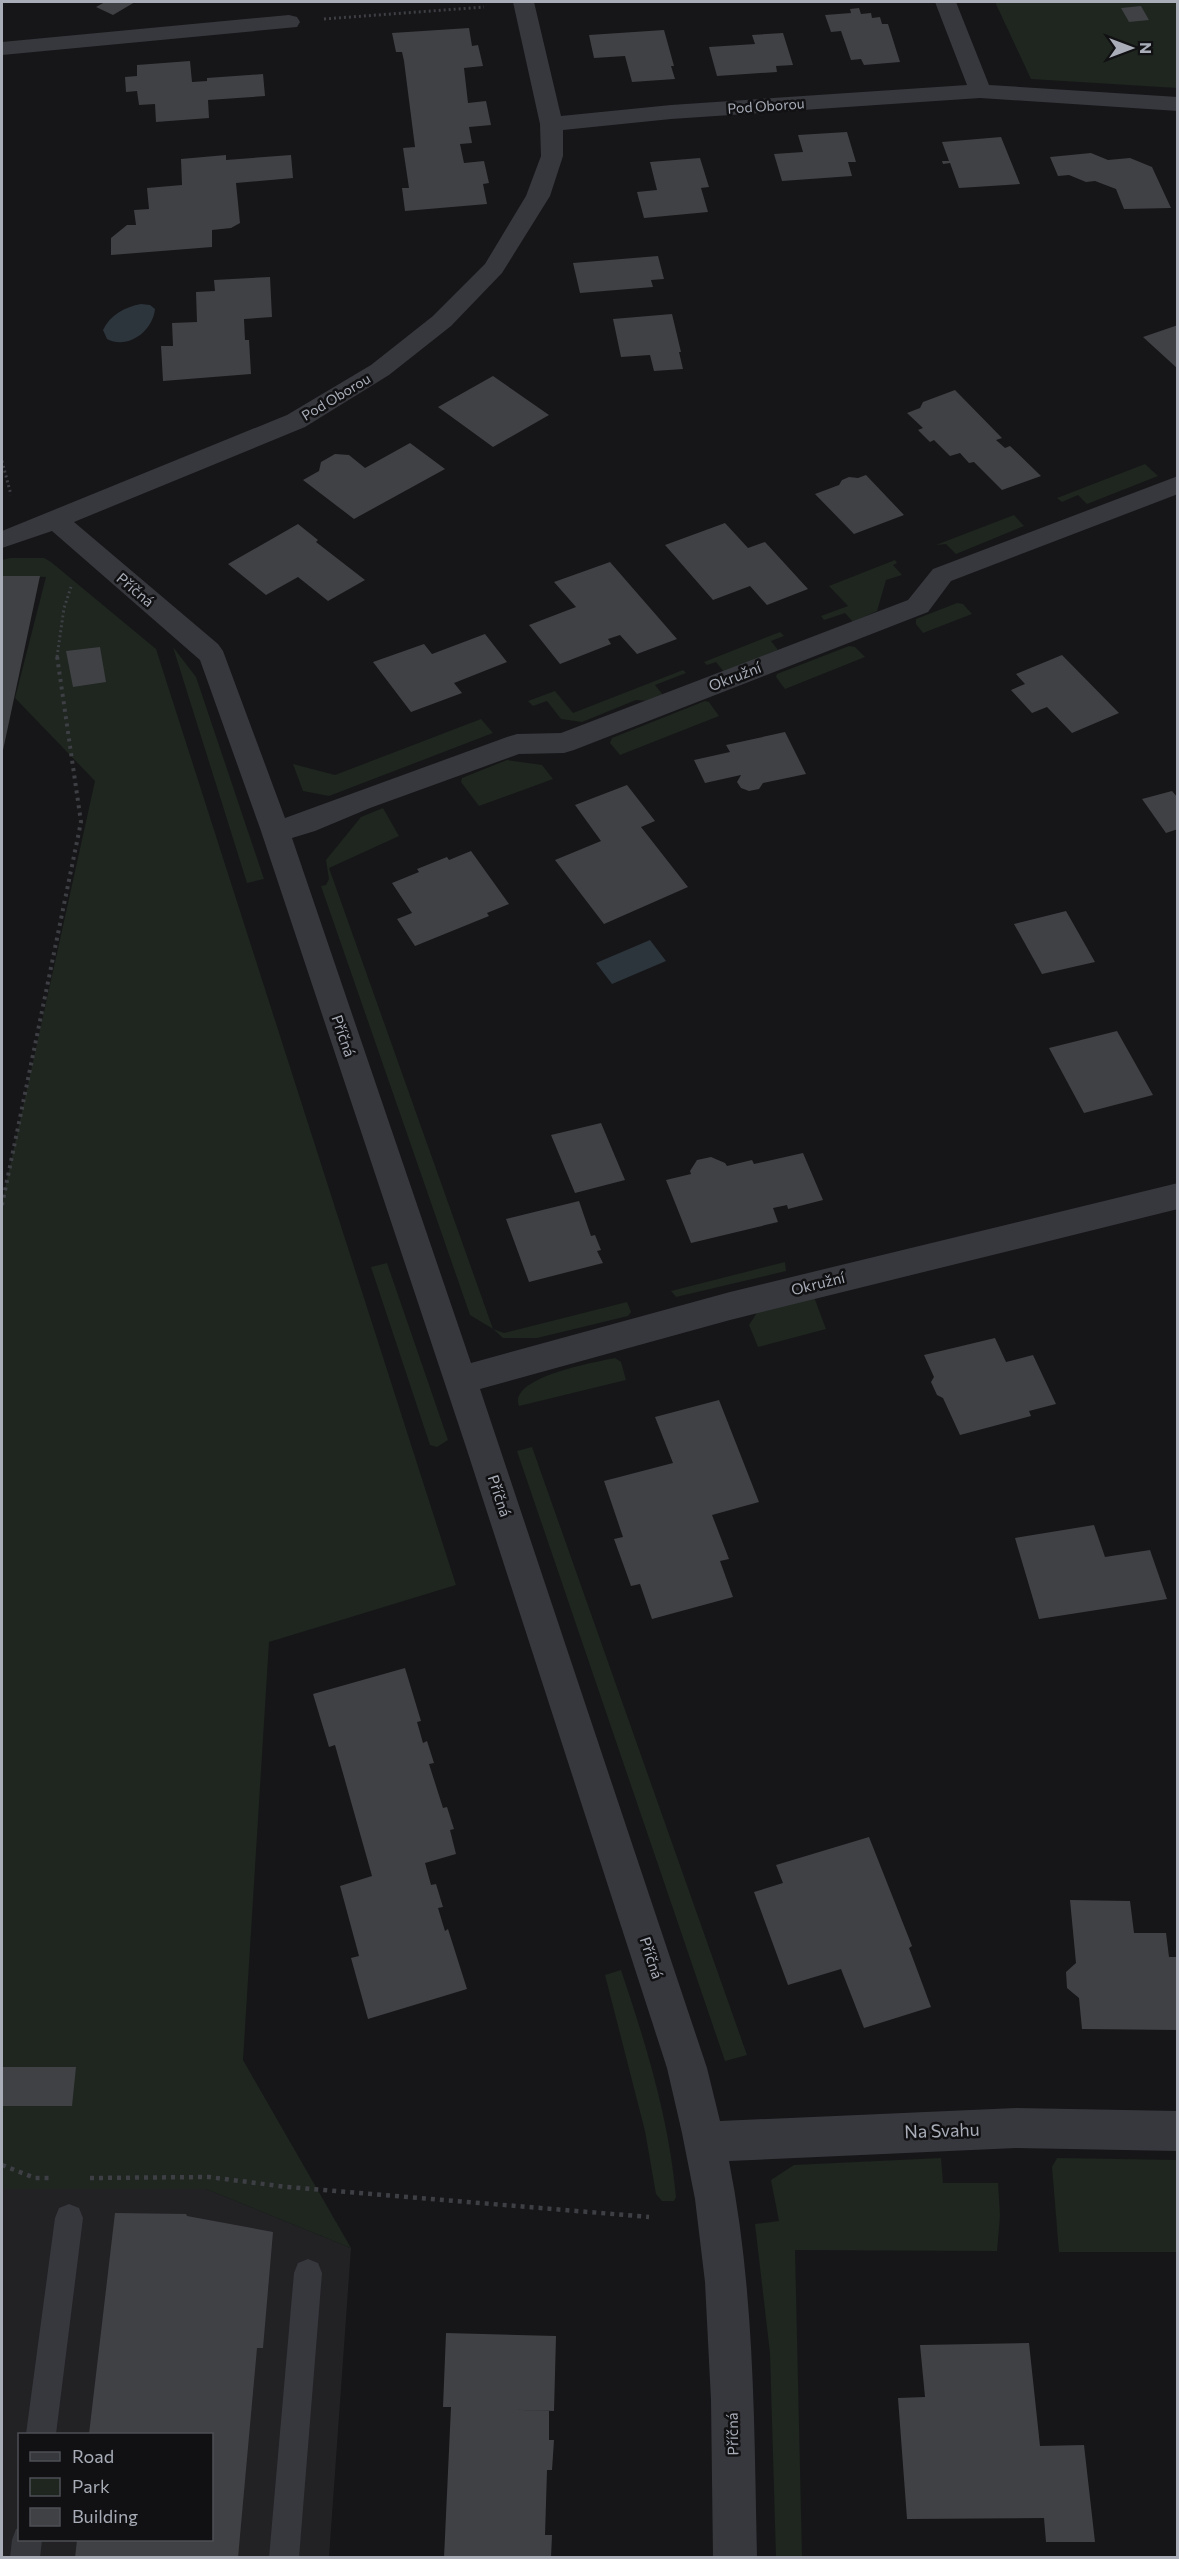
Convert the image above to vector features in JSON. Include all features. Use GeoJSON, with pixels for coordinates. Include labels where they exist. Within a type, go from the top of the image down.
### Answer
{"type":"FeatureCollection","features":[{"type":"Feature","properties":{"kind":"street"},"geometry":{"type":"LineString","coordinates":[[945,2],[980,91]]}},
{"type":"Feature","properties":{"kind":"street","name":"Pod Oborou"},"geometry":{"type":"LineString","coordinates":[[2,540],[296,421],[380,370],[442,321],[494,268],[538,196],[552,156],[551,124],[523,3]]}},
{"type":"Feature","properties":{"kind":"street"},"geometry":{"type":"LineString","coordinates":[[2,50],[289,22]]}},
{"type":"Feature","properties":{"kind":"street","name":"Pod Oborou"},"geometry":{"type":"LineString","coordinates":[[551,124],[671,112],[980,91],[1178,104]]}},
{"type":"Feature","properties":{"kind":"street","name":"Okružní"},"geometry":{"type":"LineString","coordinates":[[275,831],[305,824],[360,801],[517,744],[564,743],[918,606],[942,576],[1178,484]]}},
{"type":"Feature","properties":{"kind":"street","name":"Příčná"},"geometry":{"type":"LineString","coordinates":[[56,520],[78,542],[208,651],[213,658],[275,831],[460,1380],[687,2068],[706,2142],[722,2241],[731,2346],[735,2558]]}},
{"type":"Feature","properties":{"kind":"street","name":"Okružní"},"geometry":{"type":"LineString","coordinates":[[460,1380],[730,1306],[1178,1196]]}},
{"type":"Feature","properties":{"kind":"street","name":"Na Svahu"},"geometry":{"type":"LineString","coordinates":[[706,2142],[1016,2128],[1178,2131]]}},
{"type":"Feature","properties":{"kind":"lane"},"geometry":{"type":"LineString","coordinates":[[41,2433],[69,2218]]}},
{"type":"Feature","properties":{"kind":"lane"},"geometry":{"type":"LineString","coordinates":[[284,2558],[308,2273]]}},
{"type":"Feature","properties":{"kind":"lane"},"geometry":{"type":"LineString","coordinates":[[25,2558],[27,2541]]}},
{"type":"Feature","properties":{"kind":"path"},"geometry":{"type":"LineString","coordinates":[[289,22],[523,3]]}},
{"type":"Feature","properties":{"kind":"path"},"geometry":{"type":"LineString","coordinates":[[2,1205],[81,822],[56,652],[64,608],[72,582]]}},
{"type":"Feature","properties":{"kind":"path"},"geometry":{"type":"LineString","coordinates":[[2,2165],[35,2178],[58,2178]]}},
{"type":"Feature","properties":{"kind":"path"},"geometry":{"type":"LineString","coordinates":[[81,2178],[209,2177],[299,2188],[649,2217]]}},
{"type":"Feature","properties":{"kind":"shaded area"},"geometry":{"type":"Polygon","coordinates":[[[141,304],[150,305],[155,309],[150,325],[131,340],[115,342],[107,339],[103,330],[110,320],[129,307],[141,304]]]}},
{"type":"Feature","properties":{"kind":"shaded area"},"geometry":{"type":"Polygon","coordinates":[[[650,940],[666,961],[612,984],[596,963],[650,940]]]}},
{"type":"Feature","properties":{"kind":"shaded area"},"geometry":{"type":"Polygon","coordinates":[[[2,2189],[206,2189],[351,2248],[329,2557],[2,2557],[2,2189]]]}},
{"type":"Feature","properties":{"kind":"green space"},"geometry":{"type":"Polygon","coordinates":[[[995,2],[1177,2],[1177,88],[1031,79],[995,2]]]}},
{"type":"Feature","properties":{"kind":"green space"},"geometry":{"type":"Polygon","coordinates":[[[1145,464],[1158,476],[1087,504],[1078,495],[1062,502],[1057,498],[1145,464]]]}},
{"type":"Feature","properties":{"kind":"green space"},"geometry":{"type":"Polygon","coordinates":[[[1014,515],[1024,526],[956,554],[946,544],[936,545],[1014,515]]]}},
{"type":"Feature","properties":{"kind":"green space"},"geometry":{"type":"Polygon","coordinates":[[[44,558],[51,562],[156,649],[456,1585],[269,1642],[243,2060],[351,2248],[206,2189],[2,2189],[2,1202],[95,781],[15,698],[46,577],[2,576],[2,560],[44,558]]]}},
{"type":"Feature","properties":{"kind":"green space"},"geometry":{"type":"Polygon","coordinates":[[[895,560],[897,563],[893,565],[902,575],[886,580],[877,611],[853,622],[845,613],[824,620],[821,616],[848,606],[829,586],[895,560]]]}},
{"type":"Feature","properties":{"kind":"green space"},"geometry":{"type":"Polygon","coordinates":[[[957,603],[963,604],[972,614],[923,633],[916,624],[916,619],[957,603]]]}},
{"type":"Feature","properties":{"kind":"green space"},"geometry":{"type":"Polygon","coordinates":[[[780,632],[784,636],[771,641],[778,650],[724,672],[716,662],[707,665],[704,662],[780,632]]]}},
{"type":"Feature","properties":{"kind":"green space"},"geometry":{"type":"Polygon","coordinates":[[[849,646],[855,647],[865,657],[785,689],[776,677],[777,674],[849,646]]]}},
{"type":"Feature","properties":{"kind":"green space"},"geometry":{"type":"Polygon","coordinates":[[[173,647],[196,677],[264,879],[247,883],[173,647]]]}},
{"type":"Feature","properties":{"kind":"green space"},"geometry":{"type":"Polygon","coordinates":[[[683,670],[686,673],[655,685],[663,695],[648,701],[636,700],[582,722],[561,719],[547,701],[533,706],[528,701],[555,691],[573,713],[683,670]]]}},
{"type":"Feature","properties":{"kind":"green space"},"geometry":{"type":"Polygon","coordinates":[[[705,701],[709,702],[719,716],[620,755],[610,743],[612,738],[705,701]]]}},
{"type":"Feature","properties":{"kind":"green space"},"geometry":{"type":"Polygon","coordinates":[[[481,719],[493,733],[329,796],[303,791],[293,764],[335,775],[481,719]]]}},
{"type":"Feature","properties":{"kind":"green space"},"geometry":{"type":"Polygon","coordinates":[[[507,760],[542,765],[553,779],[479,806],[461,782],[462,778],[507,760]]]}},
{"type":"Feature","properties":{"kind":"green space"},"geometry":{"type":"Polygon","coordinates":[[[383,808],[399,836],[329,868],[493,1329],[470,1315],[321,886],[326,885],[329,879],[326,860],[361,817],[383,808]]]}},
{"type":"Feature","properties":{"kind":"green space"},"geometry":{"type":"Polygon","coordinates":[[[785,1262],[786,1271],[676,1297],[671,1291],[785,1262]]]}},
{"type":"Feature","properties":{"kind":"green space"},"geometry":{"type":"Polygon","coordinates":[[[387,1263],[448,1440],[437,1447],[430,1445],[371,1267],[387,1263]]]}},
{"type":"Feature","properties":{"kind":"green space"},"geometry":{"type":"Polygon","coordinates":[[[814,1297],[826,1329],[758,1347],[749,1325],[758,1311],[814,1297]]]}},
{"type":"Feature","properties":{"kind":"green space"},"geometry":{"type":"Polygon","coordinates":[[[627,1302],[631,1312],[628,1316],[537,1338],[503,1338],[493,1329],[504,1333],[627,1302]]]}},
{"type":"Feature","properties":{"kind":"green space"},"geometry":{"type":"Polygon","coordinates":[[[615,1358],[621,1362],[626,1380],[519,1406],[519,1396],[527,1387],[540,1379],[573,1367],[615,1358]]]}},
{"type":"Feature","properties":{"kind":"green space"},"geometry":{"type":"Polygon","coordinates":[[[532,1447],[747,2055],[725,2061],[517,1451],[532,1447]]]}},
{"type":"Feature","properties":{"kind":"green space"},"geometry":{"type":"Polygon","coordinates":[[[621,1970],[648,2054],[662,2110],[673,2168],[676,2197],[674,2201],[662,2201],[656,2194],[645,2131],[605,1975],[621,1970]]]}},
{"type":"Feature","properties":{"kind":"green space"},"geometry":{"type":"Polygon","coordinates":[[[941,2158],[943,2183],[998,2183],[1000,2216],[997,2251],[795,2250],[802,2557],[776,2557],[770,2353],[755,2224],[779,2221],[771,2180],[794,2165],[941,2158]]]}},
{"type":"Feature","properties":{"kind":"green space"},"geometry":{"type":"Polygon","coordinates":[[[1057,2158],[1177,2160],[1177,2252],[1059,2252],[1052,2167],[1057,2158]]]}},
{"type":"Feature","properties":{"kind":"building"},"geometry":{"type":"Polygon","coordinates":[[[105,2],[135,2],[113,15],[96,7],[105,2]]]}},
{"type":"Feature","properties":{"kind":"building"},"geometry":{"type":"Polygon","coordinates":[[[1141,6],[1149,20],[1129,22],[1121,8],[1141,6]]]}},
{"type":"Feature","properties":{"kind":"building"},"geometry":{"type":"Polygon","coordinates":[[[859,8],[861,14],[871,13],[872,18],[880,17],[882,24],[888,24],[900,62],[864,65],[861,59],[851,60],[841,31],[831,32],[825,15],[851,13],[850,9],[859,8]]]}},
{"type":"Feature","properties":{"kind":"building"},"geometry":{"type":"Polygon","coordinates":[[[469,28],[472,46],[478,45],[483,66],[464,68],[468,103],[486,101],[491,125],[469,127],[472,143],[460,144],[464,163],[484,161],[489,183],[483,184],[487,204],[405,211],[402,188],[409,188],[403,148],[415,147],[404,61],[402,52],[396,52],[392,33],[469,28]]]}},
{"type":"Feature","properties":{"kind":"building"},"geometry":{"type":"Polygon","coordinates":[[[664,30],[674,66],[671,66],[675,79],[632,82],[625,56],[594,58],[589,35],[664,30]]]}},
{"type":"Feature","properties":{"kind":"building"},"geometry":{"type":"Polygon","coordinates":[[[783,33],[793,65],[776,66],[777,72],[717,76],[709,47],[755,44],[752,35],[783,33]]]}},
{"type":"Feature","properties":{"kind":"building"},"geometry":{"type":"Polygon","coordinates":[[[190,61],[192,82],[207,81],[207,78],[263,74],[265,96],[208,100],[209,118],[156,122],[155,104],[139,105],[137,91],[126,92],[125,77],[137,76],[137,65],[190,61]]]}},
{"type":"Feature","properties":{"kind":"building"},"geometry":{"type":"Polygon","coordinates":[[[847,132],[856,162],[848,162],[852,176],[782,181],[774,154],[803,152],[798,135],[847,132]]]}},
{"type":"Feature","properties":{"kind":"building"},"geometry":{"type":"Polygon","coordinates":[[[1001,137],[1020,184],[959,188],[950,163],[943,164],[942,161],[949,161],[942,142],[1001,137]]]}},
{"type":"Feature","properties":{"kind":"building"},"geometry":{"type":"Polygon","coordinates":[[[1091,153],[1108,160],[1130,158],[1152,167],[1171,208],[1124,209],[1116,189],[1095,181],[1086,182],[1069,175],[1058,176],[1050,157],[1091,153]]]}},
{"type":"Feature","properties":{"kind":"building"},"geometry":{"type":"Polygon","coordinates":[[[226,155],[226,160],[291,155],[293,178],[236,183],[240,223],[231,228],[212,230],[212,247],[111,255],[111,238],[127,225],[136,225],[134,210],[149,209],[147,188],[182,185],[181,159],[226,155]]]}},
{"type":"Feature","properties":{"kind":"building"},"geometry":{"type":"Polygon","coordinates":[[[700,158],[709,187],[701,188],[708,212],[644,218],[637,192],[657,190],[650,162],[700,158]]]}},
{"type":"Feature","properties":{"kind":"building"},"geometry":{"type":"Polygon","coordinates":[[[658,256],[664,279],[651,280],[653,287],[580,293],[573,263],[658,256]]]}},
{"type":"Feature","properties":{"kind":"building"},"geometry":{"type":"Polygon","coordinates":[[[270,277],[272,317],[244,319],[245,340],[249,340],[251,374],[163,381],[161,346],[173,346],[172,323],[197,322],[196,292],[215,291],[214,280],[270,277]]]}},
{"type":"Feature","properties":{"kind":"building"},"geometry":{"type":"Polygon","coordinates":[[[672,314],[683,369],[654,371],[650,355],[621,357],[613,319],[672,314]]]}},
{"type":"Feature","properties":{"kind":"building"},"geometry":{"type":"Polygon","coordinates":[[[1178,325],[1178,369],[1143,337],[1178,325]]]}},
{"type":"Feature","properties":{"kind":"building"},"geometry":{"type":"Polygon","coordinates":[[[493,376],[549,415],[493,447],[438,407],[493,376]]]}},
{"type":"Feature","properties":{"kind":"building"},"geometry":{"type":"Polygon","coordinates":[[[955,390],[1002,438],[996,440],[1005,448],[1010,446],[1041,476],[1002,490],[974,462],[969,463],[960,453],[950,456],[934,440],[930,442],[918,430],[923,428],[907,413],[920,408],[923,402],[955,390]]]}},
{"type":"Feature","properties":{"kind":"building"},"geometry":{"type":"Polygon","coordinates":[[[410,443],[445,469],[354,519],[303,480],[319,471],[321,462],[335,454],[349,455],[365,468],[410,443]]]}},
{"type":"Feature","properties":{"kind":"building"},"geometry":{"type":"Polygon","coordinates":[[[866,475],[904,515],[854,534],[815,494],[839,485],[842,480],[849,477],[858,478],[866,475]]]}},
{"type":"Feature","properties":{"kind":"building"},"geometry":{"type":"Polygon","coordinates":[[[725,523],[748,548],[765,542],[808,589],[767,605],[750,586],[713,600],[665,545],[725,523]]]}},
{"type":"Feature","properties":{"kind":"building"},"geometry":{"type":"Polygon","coordinates":[[[298,524],[318,540],[316,542],[365,580],[328,601],[298,577],[266,595],[228,564],[298,524]]]}},
{"type":"Feature","properties":{"kind":"building"},"geometry":{"type":"Polygon","coordinates":[[[610,562],[677,639],[637,654],[620,635],[608,639],[611,644],[560,664],[529,625],[576,607],[554,582],[610,562]]]}},
{"type":"Feature","properties":{"kind":"building"},"geometry":{"type":"Polygon","coordinates":[[[2,576],[40,576],[2,755],[2,576]]]}},
{"type":"Feature","properties":{"kind":"building"},"geometry":{"type":"Polygon","coordinates":[[[485,634],[507,662],[454,683],[462,693],[411,712],[373,662],[424,644],[432,654],[485,634]]]}},
{"type":"Feature","properties":{"kind":"building"},"geometry":{"type":"Polygon","coordinates":[[[100,647],[106,682],[73,687],[66,651],[100,647]]]}},
{"type":"Feature","properties":{"kind":"building"},"geometry":{"type":"Polygon","coordinates":[[[1062,655],[1119,713],[1072,733],[1047,707],[1032,713],[1011,690],[1025,684],[1016,674],[1062,655]]]}},
{"type":"Feature","properties":{"kind":"building"},"geometry":{"type":"Polygon","coordinates":[[[785,732],[806,774],[763,783],[759,789],[749,791],[741,788],[737,782],[741,775],[705,783],[694,760],[730,752],[726,745],[785,732]]]}},
{"type":"Feature","properties":{"kind":"building"},"geometry":{"type":"Polygon","coordinates":[[[627,785],[655,821],[641,827],[688,887],[604,924],[555,860],[601,841],[575,805],[627,785]]]}},
{"type":"Feature","properties":{"kind":"building"},"geometry":{"type":"Polygon","coordinates":[[[1172,791],[1178,798],[1178,829],[1166,833],[1142,799],[1172,791]]]}},
{"type":"Feature","properties":{"kind":"building"},"geometry":{"type":"Polygon","coordinates":[[[471,851],[509,904],[487,913],[489,916],[415,946],[397,919],[412,913],[392,883],[419,872],[417,869],[447,857],[449,860],[471,851]]]}},
{"type":"Feature","properties":{"kind":"building"},"geometry":{"type":"Polygon","coordinates":[[[1066,911],[1095,962],[1042,974],[1014,924],[1066,911]]]}},
{"type":"Feature","properties":{"kind":"building"},"geometry":{"type":"Polygon","coordinates":[[[1117,1031],[1153,1095],[1084,1113],[1049,1048],[1117,1031]]]}},
{"type":"Feature","properties":{"kind":"building"},"geometry":{"type":"Polygon","coordinates":[[[601,1123],[625,1180],[575,1193],[551,1135],[601,1123]]]}},
{"type":"Feature","properties":{"kind":"building"},"geometry":{"type":"Polygon","coordinates":[[[803,1153],[823,1200],[788,1209],[787,1205],[773,1208],[778,1222],[691,1243],[666,1180],[691,1174],[690,1171],[697,1160],[711,1157],[727,1166],[752,1160],[754,1164],[803,1153]]]}},
{"type":"Feature","properties":{"kind":"building"},"geometry":{"type":"Polygon","coordinates":[[[579,1201],[591,1236],[595,1235],[601,1250],[597,1251],[603,1263],[529,1282],[506,1219],[579,1201]]]}},
{"type":"Feature","properties":{"kind":"building"},"geometry":{"type":"Polygon","coordinates":[[[995,1338],[1006,1362],[1033,1355],[1056,1404],[1029,1411],[1031,1416],[960,1435],[943,1398],[937,1395],[931,1382],[934,1377],[924,1355],[995,1338]]]}},
{"type":"Feature","properties":{"kind":"building"},"geometry":{"type":"Polygon","coordinates":[[[719,1400],[759,1502],[712,1515],[729,1559],[720,1561],[733,1597],[652,1619],[640,1584],[631,1586],[614,1539],[623,1537],[604,1481],[673,1463],[655,1417],[719,1400]]]}},
{"type":"Feature","properties":{"kind":"building"},"geometry":{"type":"Polygon","coordinates":[[[1094,1525],[1105,1557],[1150,1550],[1167,1599],[1039,1619],[1015,1538],[1094,1525]]]}},
{"type":"Feature","properties":{"kind":"building"},"geometry":{"type":"Polygon","coordinates":[[[405,1668],[421,1721],[417,1722],[423,1743],[427,1741],[434,1763],[429,1764],[443,1808],[447,1807],[454,1829],[450,1830],[456,1854],[425,1863],[431,1885],[436,1884],[443,1907],[438,1908],[445,1931],[448,1929],[467,1989],[368,2019],[351,1958],[359,1956],[340,1886],[372,1876],[335,1745],[329,1747],[313,1694],[405,1668]]]}},
{"type":"Feature","properties":{"kind":"building"},"geometry":{"type":"Polygon","coordinates":[[[869,1837],[912,1946],[909,1948],[931,2007],[864,2028],[841,1969],[788,1985],[754,1892],[783,1883],[776,1865],[869,1837]]]}},
{"type":"Feature","properties":{"kind":"building"},"geometry":{"type":"Polygon","coordinates":[[[1070,1900],[1130,1901],[1134,1933],[1166,1933],[1169,1957],[1178,1957],[1178,2030],[1082,2029],[1079,1998],[1067,1988],[1066,1972],[1076,1963],[1070,1900]]]}},
{"type":"Feature","properties":{"kind":"building"},"geometry":{"type":"Polygon","coordinates":[[[2,2067],[76,2067],[72,2106],[2,2106],[2,2067]]]}},
{"type":"Feature","properties":{"kind":"building"},"geometry":{"type":"Polygon","coordinates":[[[115,2213],[186,2214],[273,2232],[263,2348],[257,2348],[238,2558],[75,2558],[77,2541],[213,2541],[213,2433],[89,2433],[115,2213]]]}},
{"type":"Feature","properties":{"kind":"building"},"geometry":{"type":"Polygon","coordinates":[[[446,2333],[556,2336],[554,2411],[497,2409],[549,2411],[549,2440],[554,2440],[552,2470],[547,2470],[545,2535],[552,2535],[551,2558],[444,2558],[451,2407],[443,2407],[446,2333]]]}},
{"type":"Feature","properties":{"kind":"building"},"geometry":{"type":"Polygon","coordinates":[[[1029,2343],[1040,2446],[1084,2445],[1095,2542],[1046,2542],[1044,2518],[907,2519],[898,2398],[925,2397],[920,2345],[1029,2343]]]}}]}
